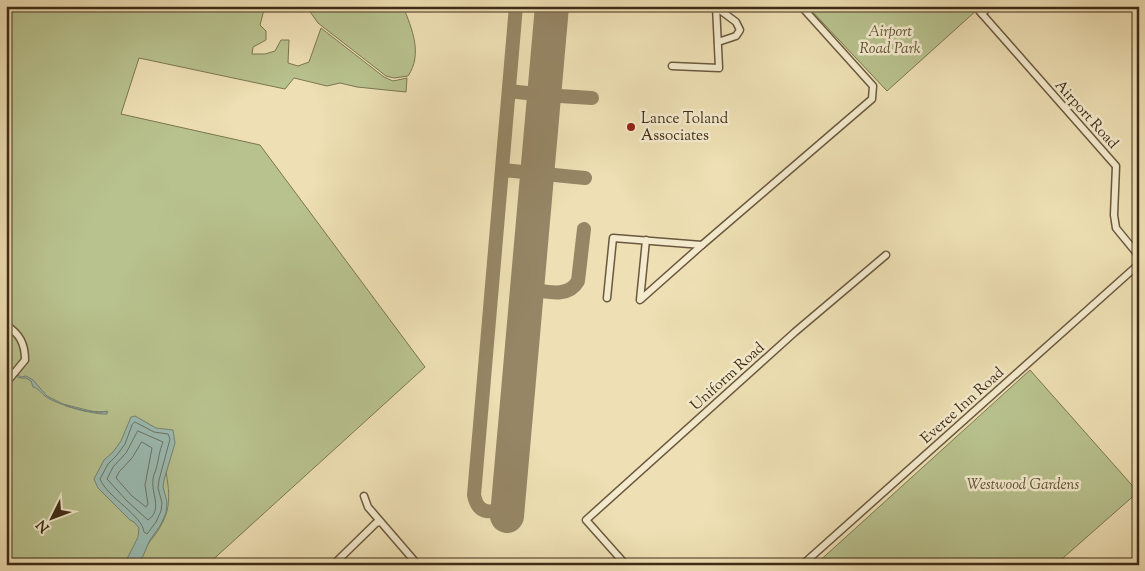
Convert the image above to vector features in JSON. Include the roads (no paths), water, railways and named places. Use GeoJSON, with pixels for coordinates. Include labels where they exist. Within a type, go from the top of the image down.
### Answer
{"type":"FeatureCollection","features":[{"type":"Feature","properties":{"kind":"street"},"geometry":{"type":"LineString","coordinates":[[672,66],[719,68],[716,6]]}},
{"type":"Feature","properties":{"kind":"street"},"geometry":{"type":"LineString","coordinates":[[716,6],[736,22],[740,30],[736,36],[718,42]]}},
{"type":"Feature","properties":{"kind":"street"},"geometry":{"type":"LineString","coordinates":[[646,240],[640,300],[872,99],[872,86],[800,6]]}},
{"type":"Feature","properties":{"kind":"street","name":"Airport Road"},"geometry":{"type":"LineString","coordinates":[[975,6],[1116,166],[1114,215],[1116,228],[1139,256]]}},
{"type":"Feature","properties":{"kind":"street"},"geometry":{"type":"LineString","coordinates":[[982,14],[989,6]]}},
{"type":"Feature","properties":{"kind":"street"},"geometry":{"type":"LineString","coordinates":[[607,298],[612,238],[702,245]]}},
{"type":"Feature","properties":{"kind":"street","name":"Uniform Road"},"geometry":{"type":"LineString","coordinates":[[626,565],[586,520],[795,332],[886,255]]}},
{"type":"Feature","properties":{"kind":"street","name":"Everee Inn Road"},"geometry":{"type":"LineString","coordinates":[[802,565],[1139,264]]}},
{"type":"Feature","properties":{"kind":"street"},"geometry":{"type":"LineString","coordinates":[[6,324],[18,334],[24,345],[25,361],[6,384]]}},
{"type":"Feature","properties":{"kind":"street"},"geometry":{"type":"LineString","coordinates":[[364,496],[368,507],[418,565]]}},
{"type":"Feature","properties":{"kind":"street"},"geometry":{"type":"LineString","coordinates":[[333,565],[376,523],[380,522]]}},
{"type":"Feature","properties":{"kind":"water"},"geometry":{"type":"Polygon","coordinates":[[[6,368],[21,377],[26,376],[33,380],[47,396],[63,404],[99,413],[107,411],[107,414],[101,414],[85,411],[58,403],[45,396],[33,387],[31,381],[13,375],[6,371],[6,368]]]}},
{"type":"Feature","properties":{"kind":"water"},"geometry":{"type":"Polygon","coordinates":[[[135,416],[156,428],[173,430],[175,443],[163,487],[167,502],[166,513],[150,540],[139,565],[124,565],[138,537],[139,528],[98,488],[94,479],[104,460],[121,441],[131,417],[135,416]]]}},
{"type":"Feature","properties":{"kind":"waterway"},"geometry":{"type":"LineString","coordinates":[[66,406],[85,411],[108,412]]}},
{"type":"Feature","properties":{"kind":"waterway"},"geometry":{"type":"LineString","coordinates":[[148,544],[161,526],[167,511],[169,494],[166,472]]}},
{"type":"Feature","properties":{"kind":"place","name":"Lance Toland Associates"},"geometry":{"type":"Point","coordinates":[631,127]}},
{"type":"Feature","properties":{"kind":"park label","name":"Airport Road Park"},"geometry":{"type":"Point","coordinates":[890,40]}},
{"type":"Feature","properties":{"kind":"park label","name":"Westwood Gardens"},"geometry":{"type":"Point","coordinates":[1023,484]}}]}
